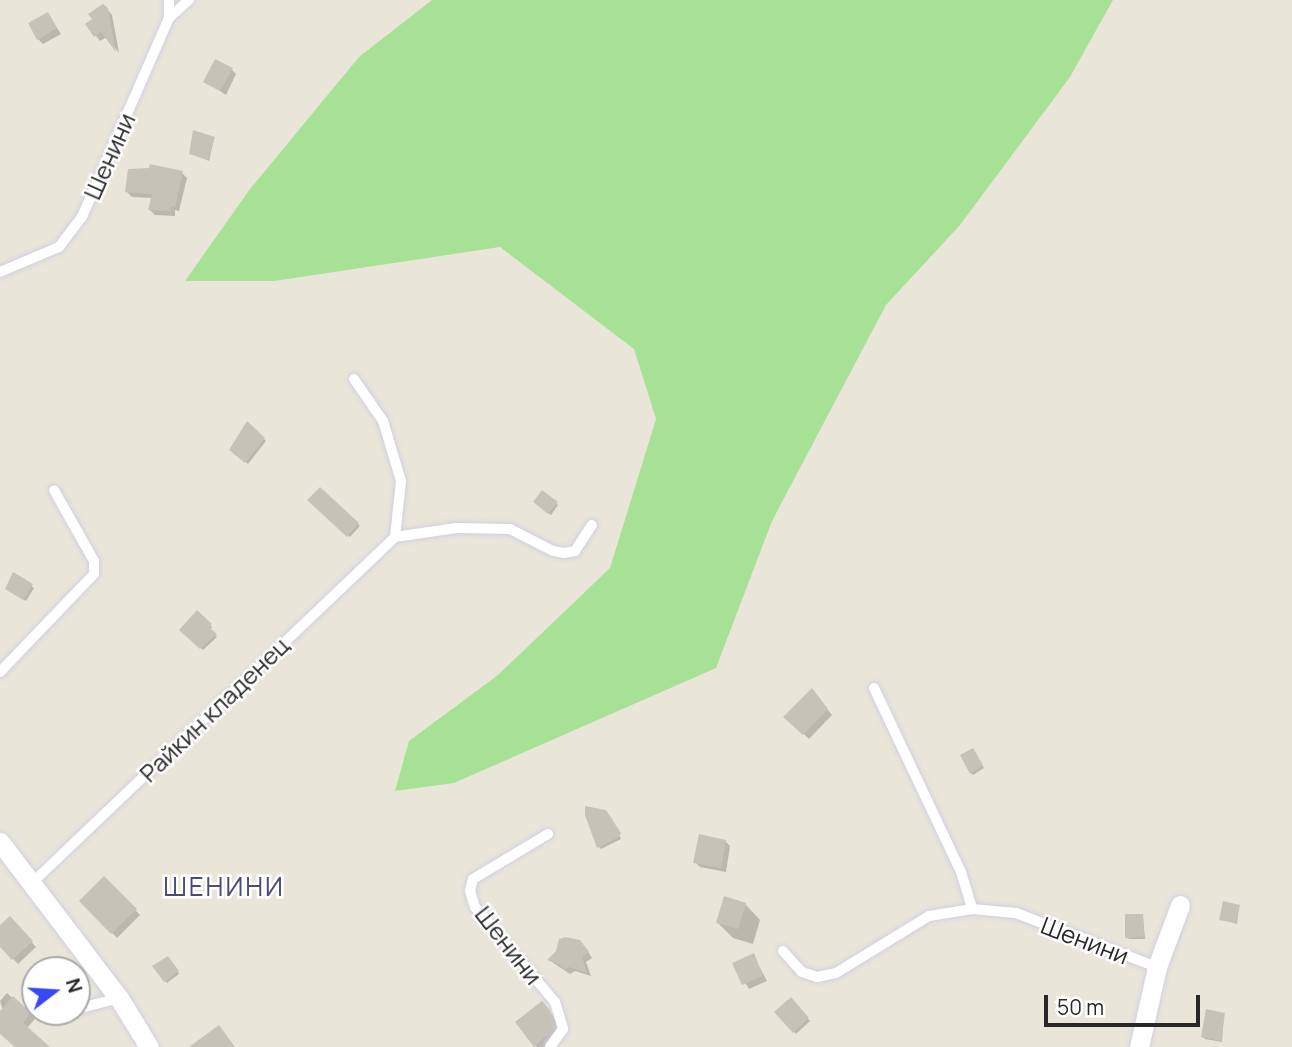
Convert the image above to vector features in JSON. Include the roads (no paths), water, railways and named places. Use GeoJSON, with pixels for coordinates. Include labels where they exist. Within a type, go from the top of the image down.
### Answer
{"type":"FeatureCollection","features":[{"type":"Feature","properties":{"kind":"street"},"geometry":{"type":"LineString","coordinates":[[0,842],[33,882],[118,998],[149,1047]]}},
{"type":"Feature","properties":{"kind":"street","name":"Шенини"},"geometry":{"type":"LineString","coordinates":[[1139,1047],[1157,967],[1180,905]]}},
{"type":"Feature","properties":{"kind":"lane","name":"Шенини"},"geometry":{"type":"LineString","coordinates":[[0,272],[59,247],[82,217],[169,18],[169,0]]}},
{"type":"Feature","properties":{"kind":"lane"},"geometry":{"type":"LineString","coordinates":[[169,18],[189,0]]}},
{"type":"Feature","properties":{"kind":"lane"},"geometry":{"type":"LineString","coordinates":[[354,379],[383,421],[401,481],[395,537],[456,528],[510,529],[553,551],[564,553],[575,551],[592,525]]}},
{"type":"Feature","properties":{"kind":"lane"},"geometry":{"type":"LineString","coordinates":[[0,672],[94,574],[94,561],[54,490]]}},
{"type":"Feature","properties":{"kind":"lane","name":"Райкин кладенец"},"geometry":{"type":"LineString","coordinates":[[33,882],[395,537]]}},
{"type":"Feature","properties":{"kind":"lane"},"geometry":{"type":"LineString","coordinates":[[874,688],[961,872],[972,909]]}},
{"type":"Feature","properties":{"kind":"lane","name":"Шенини"},"geometry":{"type":"LineString","coordinates":[[548,834],[473,879],[470,891],[475,906],[555,1002],[563,1029],[550,1047]]}},
{"type":"Feature","properties":{"kind":"lane","name":"Шенини"},"geometry":{"type":"LineString","coordinates":[[783,951],[802,972],[817,977],[836,973],[929,916],[972,909],[1016,913],[1157,967]]}},
{"type":"Feature","properties":{"kind":"lane"},"geometry":{"type":"LineString","coordinates":[[91,1005],[118,998]]}},
{"type":"Feature","properties":{"kind":"district","name":"ШЕНИНИ"},"geometry":{"type":"Point","coordinates":[224,887]}}]}
